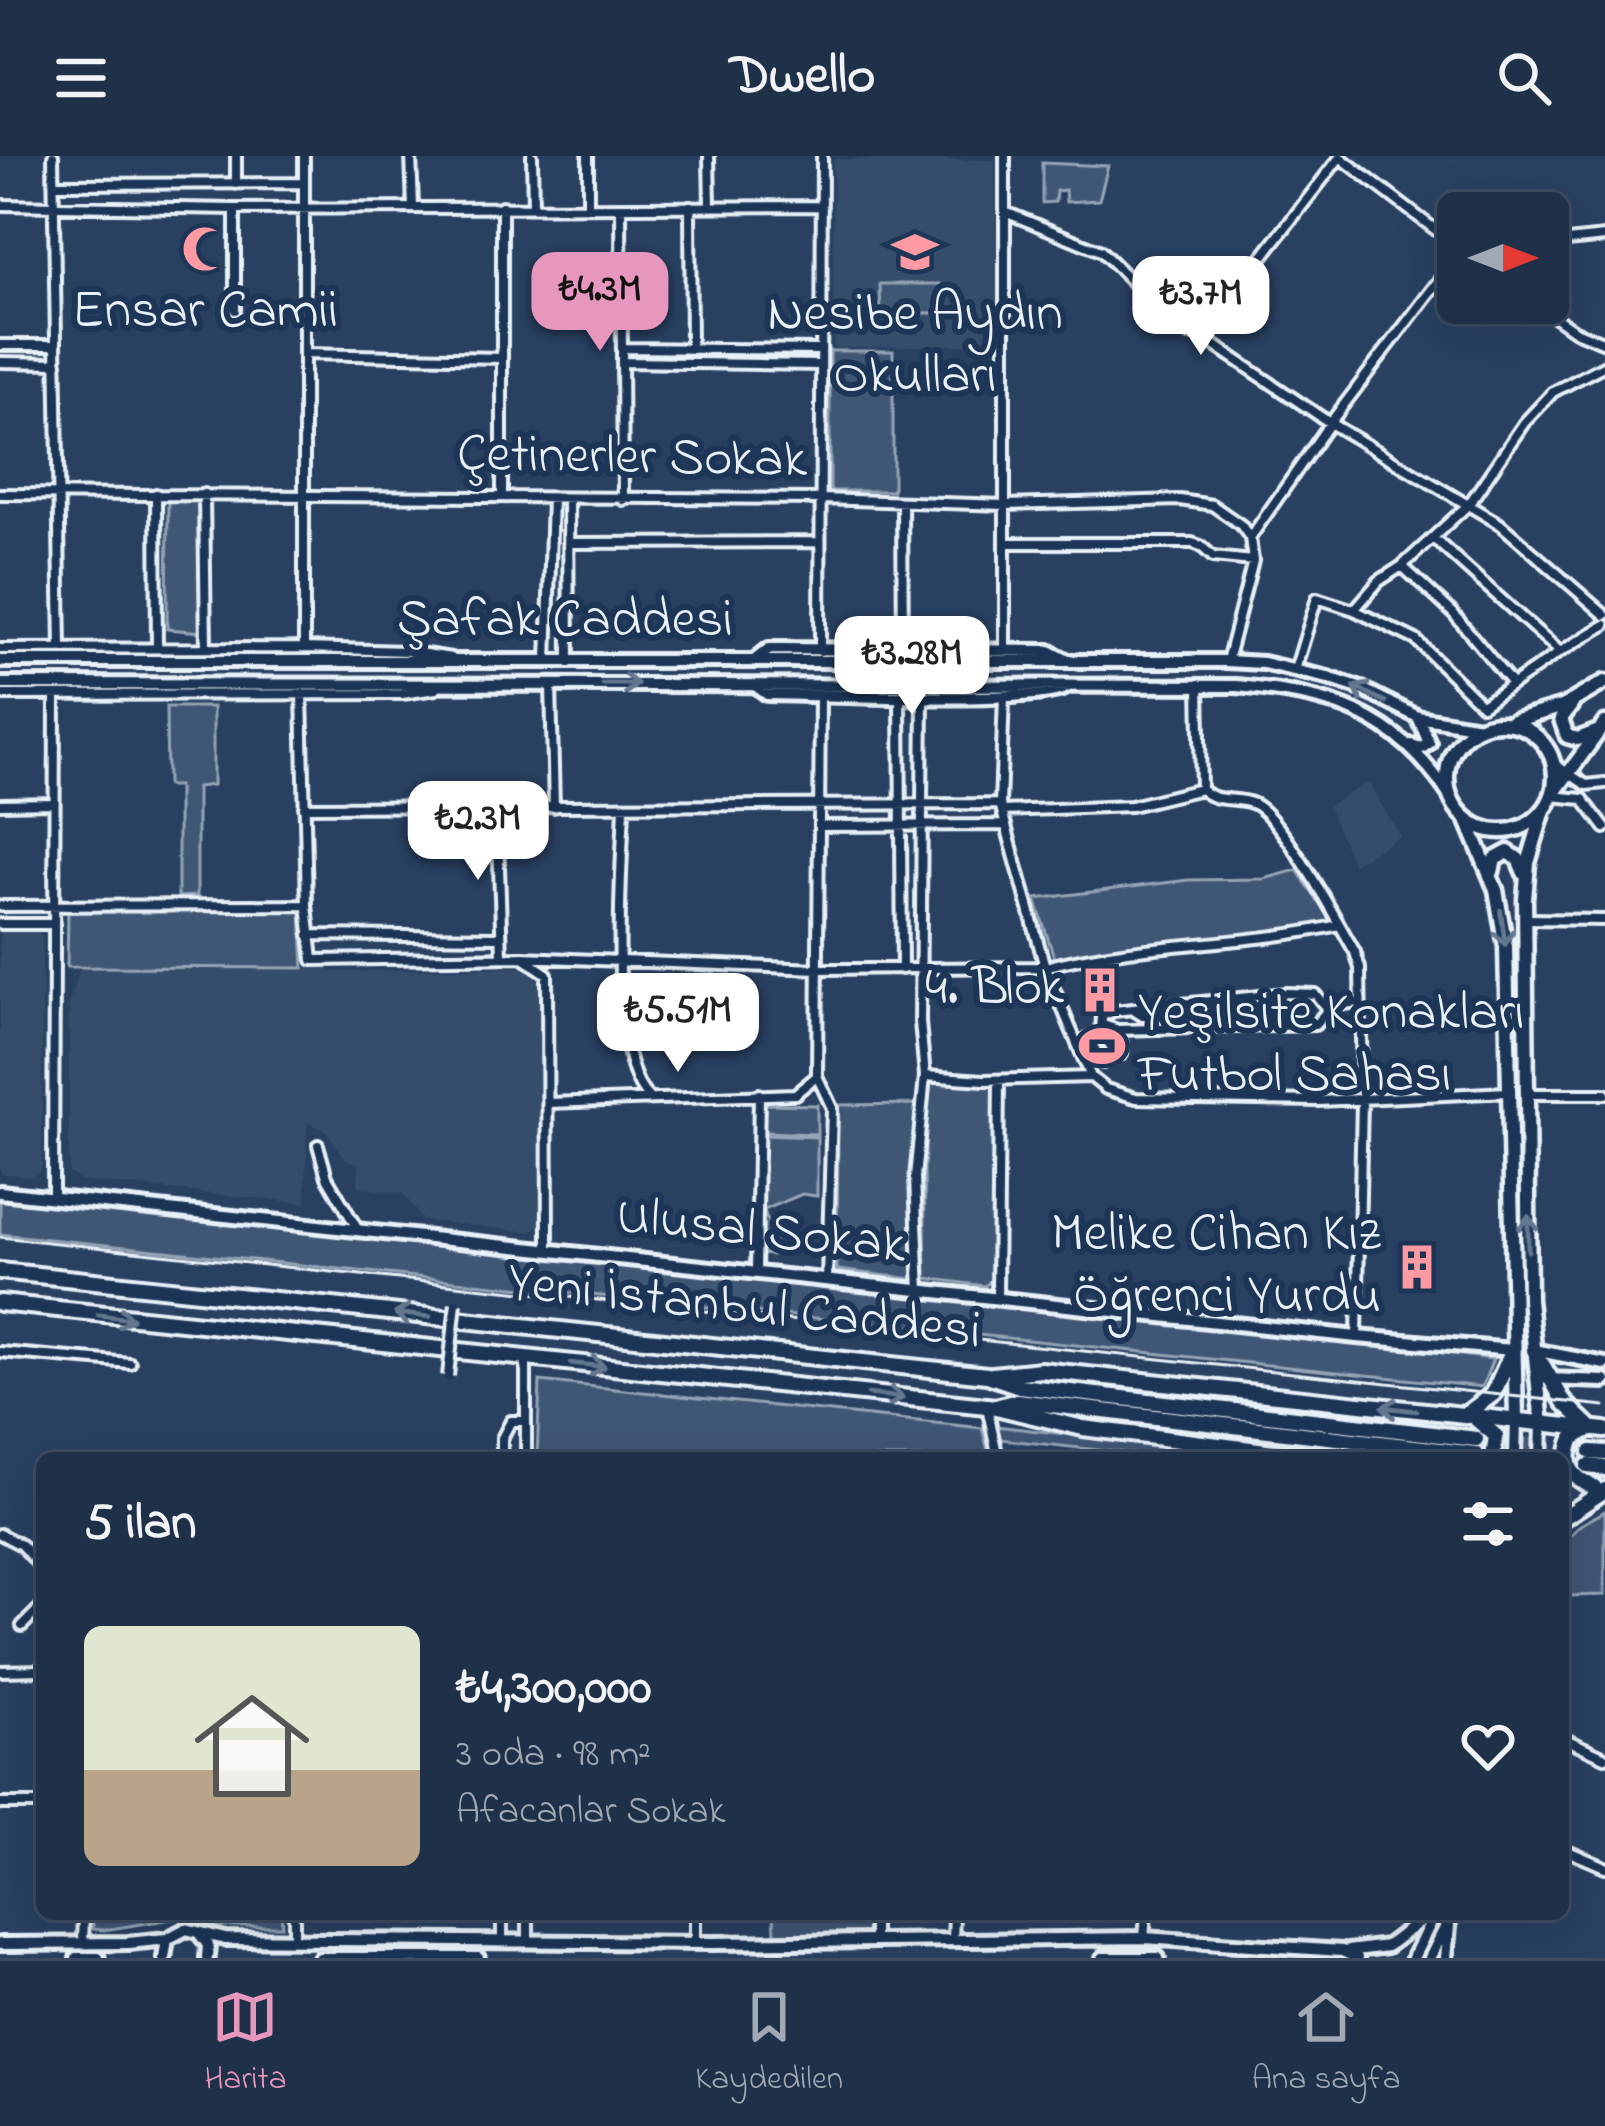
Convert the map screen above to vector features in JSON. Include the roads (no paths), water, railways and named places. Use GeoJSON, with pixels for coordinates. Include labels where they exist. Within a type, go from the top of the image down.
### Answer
{"type":"FeatureCollection","features":[{"type":"Feature","properties":{"kind":"highway","name":"Yeni İstanbul Caddesi"},"geometry":{"type":"LineString","coordinates":[[0,1271],[986,1375],[1019,1386],[1476,1446],[1017,1401],[991,1407],[0,1303]]}},
{"type":"Feature","properties":{"kind":"highway"},"geometry":{"type":"LineString","coordinates":[[1467,1415],[1492,1394],[1513,1349]]}},
{"type":"Feature","properties":{"kind":"highway"},"geometry":{"type":"LineString","coordinates":[[1534,1349],[1544,1380],[1571,1410],[1598,1429]]}},
{"type":"Feature","properties":{"kind":"highway"},"geometry":{"type":"LineString","coordinates":[[986,1375],[1041,1370],[1598,1429]]}},
{"type":"Feature","properties":{"kind":"highway"},"geometry":{"type":"LineString","coordinates":[[991,1407],[1082,1428],[1274,1452]]}},
{"type":"Feature","properties":{"kind":"highway"},"geometry":{"type":"LineString","coordinates":[[1467,1415],[1496,1436],[1494,1452]]}},
{"type":"Feature","properties":{"kind":"highway"},"geometry":{"type":"LineString","coordinates":[[1569,1454],[1570,1442],[1598,1429]]}},
{"type":"Feature","properties":{"kind":"highway"},"geometry":{"type":"LineString","coordinates":[[1594,1457],[1605,1468]]}},
{"type":"Feature","properties":{"kind":"highway"},"geometry":{"type":"LineString","coordinates":[[1569,1468],[1575,1477],[1601,1489]]}},
{"type":"Feature","properties":{"kind":"highway"},"geometry":{"type":"LineString","coordinates":[[1569,1486],[1601,1489]]}},
{"type":"Feature","properties":{"kind":"highway"},"geometry":{"type":"LineString","coordinates":[[1569,1513],[1601,1489]]}},
{"type":"Feature","properties":{"kind":"main road"},"geometry":{"type":"LineString","coordinates":[[754,661],[769,649],[1049,650],[1071,663]]}},
{"type":"Feature","properties":{"kind":"main road","name":"Şafak Caddesi"},"geometry":{"type":"LineString","coordinates":[[0,661],[1227,661],[1295,670],[1362,689],[1418,717],[1480,727]]}},
{"type":"Feature","properties":{"kind":"main road"},"geometry":{"type":"LineString","coordinates":[[411,662],[411,684]]}},
{"type":"Feature","properties":{"kind":"main road"},"geometry":{"type":"LineString","coordinates":[[1515,1452],[1506,946],[1492,878],[1466,818],[1451,797],[1447,772],[1460,742],[1480,727],[1578,699],[1605,682]]}},
{"type":"Feature","properties":{"kind":"main road","name":"Şafak Caddesi"},"geometry":{"type":"LineString","coordinates":[[0,684],[1199,685],[1270,689],[1326,699],[1365,713],[1402,742],[1451,797]]}},
{"type":"Feature","properties":{"kind":"main road"},"geometry":{"type":"LineString","coordinates":[[754,684],[767,694],[1004,696],[1057,694],[1070,685]]}},
{"type":"Feature","properties":{"kind":"main road"},"geometry":{"type":"LineString","coordinates":[[1578,699],[1561,718],[1563,731],[1578,739],[1602,727]]}},
{"type":"Feature","properties":{"kind":"main road"},"geometry":{"type":"LineString","coordinates":[[1402,742],[1422,748],[1429,742],[1418,717]]}},
{"type":"Feature","properties":{"kind":"main road"},"geometry":{"type":"LineString","coordinates":[[1505,722],[1535,735],[1553,763],[1552,796]]}},
{"type":"Feature","properties":{"kind":"main road"},"geometry":{"type":"LineString","coordinates":[[1602,727],[1544,810],[1526,880],[1525,919],[1534,1349],[1605,1364]]}},
{"type":"Feature","properties":{"kind":"main road"},"geometry":{"type":"LineString","coordinates":[[1466,818],[1489,830],[1507,831],[1544,810]]}},
{"type":"Feature","properties":{"kind":"main road"},"geometry":{"type":"LineString","coordinates":[[1492,878],[1496,859],[1508,852],[1521,863],[1526,880]]}},
{"type":"Feature","properties":{"kind":"main road","name":"Ulusal Sokak"},"geometry":{"type":"LineString","coordinates":[[0,1192],[1357,1337],[1513,1349]]}},
{"type":"Feature","properties":{"kind":"main road"},"geometry":{"type":"LineString","coordinates":[[1541,1452],[1544,1380],[1605,1381]]}},
{"type":"Feature","properties":{"kind":"main road"},"geometry":{"type":"LineString","coordinates":[[0,1944],[167,1939],[178,1930],[225,1940],[695,1943],[1144,1938],[1342,1952],[1390,1945],[1424,1920]]}},
{"type":"Feature","properties":{"kind":"main road"},"geometry":{"type":"LineString","coordinates":[[1413,1958],[1429,1920]]}},
{"type":"Feature","properties":{"kind":"main road"},"geometry":{"type":"LineString","coordinates":[[1430,1958],[1449,1920]]}},
{"type":"Feature","properties":{"kind":"main road"},"geometry":{"type":"LineString","coordinates":[[1446,1958],[1451,1920]]}},
{"type":"Feature","properties":{"kind":"main road"},"geometry":{"type":"LineString","coordinates":[[199,1934],[208,1945],[207,1958]]}},
{"type":"Feature","properties":{"kind":"main road"},"geometry":{"type":"LineString","coordinates":[[164,1958],[167,1939]]}},
{"type":"Feature","properties":{"kind":"main road"},"geometry":{"type":"LineString","coordinates":[[1342,1952],[1357,1958]]}},
{"type":"Feature","properties":{"kind":"main road"},"geometry":{"type":"LineString","coordinates":[[81,1958],[98,1958]]}},
{"type":"Feature","properties":{"kind":"main road"},"geometry":{"type":"LineString","coordinates":[[320,1958],[478,1958]]}},
{"type":"Feature","properties":{"kind":"main road"},"geometry":{"type":"LineString","coordinates":[[1103,1958],[1154,1958]]}},
{"type":"Feature","properties":{"kind":"street"},"geometry":{"type":"LineString","coordinates":[[53,156],[61,649]]}},
{"type":"Feature","properties":{"kind":"street"},"geometry":{"type":"LineString","coordinates":[[236,156],[236,184]]}},
{"type":"Feature","properties":{"kind":"street"},"geometry":{"type":"LineString","coordinates":[[304,156],[304,648]]}},
{"type":"Feature","properties":{"kind":"street"},"geometry":{"type":"LineString","coordinates":[[411,156],[413,207]]}},
{"type":"Feature","properties":{"kind":"street"},"geometry":{"type":"LineString","coordinates":[[532,156],[533,207]]}},
{"type":"Feature","properties":{"kind":"street"},"geometry":{"type":"LineString","coordinates":[[588,156],[588,207]]}},
{"type":"Feature","properties":{"kind":"street"},"geometry":{"type":"LineString","coordinates":[[710,156],[710,205]]}},
{"type":"Feature","properties":{"kind":"street"},"geometry":{"type":"LineString","coordinates":[[820,650],[822,156]]}},
{"type":"Feature","properties":{"kind":"street"},"geometry":{"type":"LineString","coordinates":[[1004,156],[1005,651]]}},
{"type":"Feature","properties":{"kind":"street"},"geometry":{"type":"LineString","coordinates":[[1202,336],[1339,157],[1437,234]]}},
{"type":"Feature","properties":{"kind":"street"},"geometry":{"type":"LineString","coordinates":[[54,184],[304,184]]}},
{"type":"Feature","properties":{"kind":"street"},"geometry":{"type":"LineString","coordinates":[[0,206],[820,206]]}},
{"type":"Feature","properties":{"kind":"street"},"geometry":{"type":"LineString","coordinates":[[502,206],[502,496]]}},
{"type":"Feature","properties":{"kind":"street"},"geometry":{"type":"LineString","coordinates":[[690,206],[691,349]]}},
{"type":"Feature","properties":{"kind":"street"},"geometry":{"type":"LineString","coordinates":[[621,208],[622,500]]}},
{"type":"Feature","properties":{"kind":"street"},"geometry":{"type":"LineString","coordinates":[[235,209],[235,310]]}},
{"type":"Feature","properties":{"kind":"street"},"geometry":{"type":"LineString","coordinates":[[1005,212],[1101,251],[1184,333],[1202,336],[1330,423],[1500,524],[1605,615]]}},
{"type":"Feature","properties":{"kind":"street"},"geometry":{"type":"LineString","coordinates":[[1569,241],[1605,237]]}},
{"type":"Feature","properties":{"kind":"street"},"geometry":{"type":"LineString","coordinates":[[1227,661],[1253,562],[1250,538],[1437,279]]}},
{"type":"Feature","properties":{"kind":"street"},"geometry":{"type":"LineString","coordinates":[[1564,324],[1605,343]]}},
{"type":"Feature","properties":{"kind":"street"},"geometry":{"type":"LineString","coordinates":[[0,345],[56,345]]}},
{"type":"Feature","properties":{"kind":"street"},"geometry":{"type":"LineString","coordinates":[[622,348],[820,350]]}},
{"type":"Feature","properties":{"kind":"street"},"geometry":{"type":"LineString","coordinates":[[304,354],[502,358]]}},
{"type":"Feature","properties":{"kind":"street"},"geometry":{"type":"LineString","coordinates":[[0,362],[57,362]]}},
{"type":"Feature","properties":{"kind":"street"},"geometry":{"type":"LineString","coordinates":[[622,362],[820,365]]}},
{"type":"Feature","properties":{"kind":"street"},"geometry":{"type":"LineString","coordinates":[[1354,610],[1379,581],[1469,504],[1524,423],[1553,392],[1605,364]]}},
{"type":"Feature","properties":{"kind":"street","name":"Çetinerler Sokak"},"geometry":{"type":"LineString","coordinates":[[0,494],[1005,505],[1180,500],[1213,505],[1241,525],[1250,538]]}},
{"type":"Feature","properties":{"kind":"street"},"geometry":{"type":"LineString","coordinates":[[156,494],[157,648]]}},
{"type":"Feature","properties":{"kind":"street"},"geometry":{"type":"LineString","coordinates":[[204,494],[206,648]]}},
{"type":"Feature","properties":{"kind":"street"},"geometry":{"type":"LineString","coordinates":[[548,663],[551,498]]}},
{"type":"Feature","properties":{"kind":"street"},"geometry":{"type":"LineString","coordinates":[[568,499],[569,663]]}},
{"type":"Feature","properties":{"kind":"street"},"geometry":{"type":"LineString","coordinates":[[902,502],[903,651]]}},
{"type":"Feature","properties":{"kind":"street"},"geometry":{"type":"LineString","coordinates":[[1432,538],[1560,652]]}},
{"type":"Feature","properties":{"kind":"street"},"geometry":{"type":"LineString","coordinates":[[568,543],[820,542]]}},
{"type":"Feature","properties":{"kind":"street"},"geometry":{"type":"LineString","coordinates":[[1005,543],[1192,543],[1213,557],[1253,562]]}},
{"type":"Feature","properties":{"kind":"street"},"geometry":{"type":"LineString","coordinates":[[1402,566],[1453,613],[1512,684]]}},
{"type":"Feature","properties":{"kind":"street"},"geometry":{"type":"LineString","coordinates":[[1295,670],[1317,598],[1417,640],[1482,705],[1605,626]]}},
{"type":"Feature","properties":{"kind":"street"},"geometry":{"type":"LineString","coordinates":[[0,649],[406,650],[470,663]]}},
{"type":"Feature","properties":{"kind":"street"},"geometry":{"type":"LineString","coordinates":[[0,695],[402,694],[467,684]]}},
{"type":"Feature","properties":{"kind":"street"},"geometry":{"type":"LineString","coordinates":[[551,684],[554,807]]}},
{"type":"Feature","properties":{"kind":"street"},"geometry":{"type":"LineString","coordinates":[[1199,685],[1201,789],[1207,796],[1255,805],[1297,852],[1360,968],[1357,1337]]}},
{"type":"Feature","properties":{"kind":"street"},"geometry":{"type":"LineString","coordinates":[[302,694],[307,905],[313,959],[522,957],[818,969],[1045,968],[1115,952],[1304,933],[1339,925]]}},
{"type":"Feature","properties":{"kind":"street"},"geometry":{"type":"LineString","coordinates":[[820,694],[818,1076],[832,1108],[827,1280]]}},
{"type":"Feature","properties":{"kind":"street"},"geometry":{"type":"LineString","coordinates":[[53,1197],[55,695]]}},
{"type":"Feature","properties":{"kind":"street"},"geometry":{"type":"LineString","coordinates":[[899,695],[902,969]]}},
{"type":"Feature","properties":{"kind":"street"},"geometry":{"type":"LineString","coordinates":[[920,1291],[915,1178],[925,1076],[922,695]]}},
{"type":"Feature","properties":{"kind":"street"},"geometry":{"type":"LineString","coordinates":[[1004,696],[1001,808],[1045,968],[1091,1077],[1106,1089],[1136,1098],[1362,1100],[1509,1092]]}},
{"type":"Feature","properties":{"kind":"street"},"geometry":{"type":"LineString","coordinates":[[1553,763],[1586,785],[1605,783]]}},
{"type":"Feature","properties":{"kind":"street"},"geometry":{"type":"LineString","coordinates":[[304,807],[1131,806],[1201,789]]}},
{"type":"Feature","properties":{"kind":"street"},"geometry":{"type":"LineString","coordinates":[[1552,796],[1583,800],[1605,828]]}},
{"type":"Feature","properties":{"kind":"street"},"geometry":{"type":"LineString","coordinates":[[0,804],[55,803]]}},
{"type":"Feature","properties":{"kind":"street"},"geometry":{"type":"LineString","coordinates":[[496,807],[502,957]]}},
{"type":"Feature","properties":{"kind":"street"},"geometry":{"type":"LineString","coordinates":[[623,807],[620,961],[628,1061],[650,1098]]}},
{"type":"Feature","properties":{"kind":"street"},"geometry":{"type":"LineString","coordinates":[[819,826],[1006,825]]}},
{"type":"Feature","properties":{"kind":"street"},"geometry":{"type":"LineString","coordinates":[[0,906],[307,905]]}},
{"type":"Feature","properties":{"kind":"street"},"geometry":{"type":"LineString","coordinates":[[1525,919],[1605,920]]}},
{"type":"Feature","properties":{"kind":"street"},"geometry":{"type":"LineString","coordinates":[[0,924],[54,924]]}},
{"type":"Feature","properties":{"kind":"street"},"geometry":{"type":"LineString","coordinates":[[309,935],[501,937]]}},
{"type":"Feature","properties":{"kind":"street"},"geometry":{"type":"LineString","coordinates":[[522,957],[547,974],[548,1249]]}},
{"type":"Feature","properties":{"kind":"street"},"geometry":{"type":"LineString","coordinates":[[1287,993],[1283,1010],[1287,1025]]}},
{"type":"Feature","properties":{"kind":"street"},"geometry":{"type":"LineString","coordinates":[[1115,1053],[1102,1028],[1102,1016],[1108,1012],[1135,1009],[1173,1016],[1216,1026],[1251,1027],[1315,1025],[1326,1012],[1316,994],[1215,1001],[1173,1016],[1148,1028],[1102,1028],[1088,1038],[1102,1064],[1115,1053],[1122,1054],[1122,1044],[1114,1035],[1118,1030]]}},
{"type":"Feature","properties":{"kind":"street"},"geometry":{"type":"LineString","coordinates":[[1251,1027],[1252,996]]}},
{"type":"Feature","properties":{"kind":"street"},"geometry":{"type":"LineString","coordinates":[[1135,1009],[1151,1016],[1193,1015],[1198,1021],[1210,1015],[1215,1001]]}},
{"type":"Feature","properties":{"kind":"street"},"geometry":{"type":"LineString","coordinates":[[1325,1006],[1360,1002]]}},
{"type":"Feature","properties":{"kind":"street"},"geometry":{"type":"LineString","coordinates":[[1251,1013],[1283,1010]]}},
{"type":"Feature","properties":{"kind":"street"},"geometry":{"type":"LineString","coordinates":[[1210,1015],[1216,1026]]}},
{"type":"Feature","properties":{"kind":"street"},"geometry":{"type":"LineString","coordinates":[[1148,1028],[1151,1016]]}},
{"type":"Feature","properties":{"kind":"street"},"geometry":{"type":"LineString","coordinates":[[549,1103],[795,1094],[818,1076]]}},
{"type":"Feature","properties":{"kind":"street"},"geometry":{"type":"LineString","coordinates":[[925,1076],[1091,1077]]}},
{"type":"Feature","properties":{"kind":"street"},"geometry":{"type":"LineString","coordinates":[[997,1298],[1000,1080]]}},
{"type":"Feature","properties":{"kind":"street"},"geometry":{"type":"LineString","coordinates":[[756,1271],[759,1094]]}},
{"type":"Feature","properties":{"kind":"street"},"geometry":{"type":"LineString","coordinates":[[1527,1094],[1605,1094]]}},
{"type":"Feature","properties":{"kind":"street"},"geometry":{"type":"LineString","coordinates":[[319,1145],[327,1177],[358,1230]]}},
{"type":"Feature","properties":{"kind":"street"},"geometry":{"type":"LineString","coordinates":[[448,1376],[456,1303]]}},
{"type":"Feature","properties":{"kind":"street"},"geometry":{"type":"LineString","coordinates":[[0,1352],[130,1363]]}},
{"type":"Feature","properties":{"kind":"street"},"geometry":{"type":"LineString","coordinates":[[526,1359],[526,1452]]}},
{"type":"Feature","properties":{"kind":"street"},"geometry":{"type":"LineString","coordinates":[[991,1407],[997,1452]]}},
{"type":"Feature","properties":{"kind":"street"},"geometry":{"type":"LineString","coordinates":[[503,1452],[505,1428],[511,1421],[526,1421]]}},
{"type":"Feature","properties":{"kind":"street"},"geometry":{"type":"LineString","coordinates":[[2,1531],[36,1561]]}},
{"type":"Feature","properties":{"kind":"street"},"geometry":{"type":"LineString","coordinates":[[22,1626],[36,1612]]}},
{"type":"Feature","properties":{"kind":"street"},"geometry":{"type":"LineString","coordinates":[[0,1671],[36,1670]]}},
{"type":"Feature","properties":{"kind":"street"},"geometry":{"type":"LineString","coordinates":[[1569,1741],[1605,1757]]}},
{"type":"Feature","properties":{"kind":"street"},"geometry":{"type":"LineString","coordinates":[[0,1804],[36,1804]]}},
{"type":"Feature","properties":{"kind":"street"},"geometry":{"type":"LineString","coordinates":[[1569,1852],[1605,1867]]}},
{"type":"Feature","properties":{"kind":"street"},"geometry":{"type":"LineString","coordinates":[[83,1943],[84,1920]]}},
{"type":"Feature","properties":{"kind":"street"},"geometry":{"type":"LineString","coordinates":[[294,1920],[294,1939]]}},
{"type":"Feature","properties":{"kind":"street"},"geometry":{"type":"LineString","coordinates":[[502,1920],[502,1941]]}},
{"type":"Feature","properties":{"kind":"street"},"geometry":{"type":"LineString","coordinates":[[528,1920],[528,1942]]}},
{"type":"Feature","properties":{"kind":"street"},"geometry":{"type":"LineString","coordinates":[[695,1920],[695,1943]]}},
{"type":"Feature","properties":{"kind":"street"},"geometry":{"type":"LineString","coordinates":[[874,1920],[874,1942]]}},
{"type":"Feature","properties":{"kind":"street"},"geometry":{"type":"LineString","coordinates":[[953,1942],[954,1920]]}},
{"type":"Feature","properties":{"kind":"street"},"geometry":{"type":"LineString","coordinates":[[1144,1938],[1146,1920]]}},
{"type":"Feature","properties":{"kind":"tunnel"},"geometry":{"type":"LineString","coordinates":[[1476,1439],[1591,1452]]}},
{"type":"Feature","properties":{"kind":"tram line"},"geometry":{"type":"LineString","coordinates":[[0,1237],[1605,1406]]}},
{"type":"Feature","properties":{"kind":"place","name":"Ensar Camii"},"geometry":{"type":"Point","coordinates":[205,249]}},
{"type":"Feature","properties":{"kind":"place","name":"Nesibe Aydın Okulları"},"geometry":{"type":"Point","coordinates":[915,252]}},
{"type":"Feature","properties":{"kind":"place","name":"4. Blok"},"geometry":{"type":"Point","coordinates":[1100,990]}},
{"type":"Feature","properties":{"kind":"place","name":"Yeşilsite Konakları Futbol Sahası"},"geometry":{"type":"Point","coordinates":[1102,1046]}},
{"type":"Feature","properties":{"kind":"place","name":"Melike Cihan Kız Öğrenci Yurdu"},"geometry":{"type":"Point","coordinates":[1417,1267]}}]}
